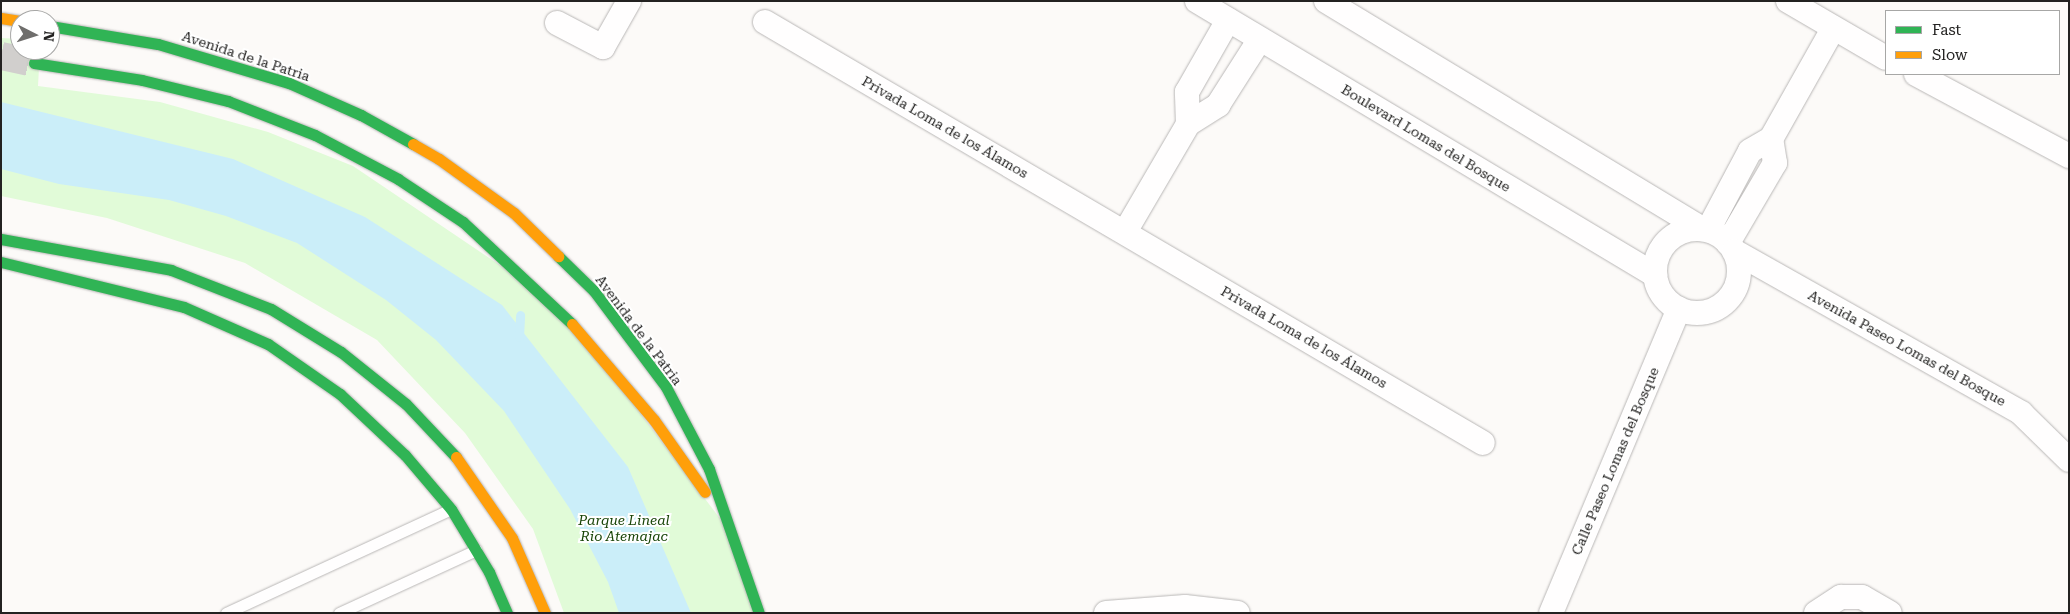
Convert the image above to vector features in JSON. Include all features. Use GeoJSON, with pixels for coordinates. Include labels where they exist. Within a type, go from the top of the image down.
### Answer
{"type":"FeatureCollection","features":[{"type":"Feature","properties":{"kind":"main road","name":"Avenida de la Patria"},"geometry":{"type":"LineString","coordinates":[[60,28],[158,44],[289,83],[361,115],[439,159],[514,214],[594,291],[666,387],[709,468],[735,537],[759,613]]}},
{"type":"Feature","properties":{"kind":"main road","name":"Avenida de la Patria"},"geometry":{"type":"LineString","coordinates":[[34,63],[142,80],[228,102],[315,135],[398,179],[454,217],[512,265],[584,334],[654,420],[735,537]]}},
{"type":"Feature","properties":{"kind":"main road"},"geometry":{"type":"LineString","coordinates":[[1,239],[171,270],[239,293],[307,329],[379,382],[437,434],[490,501],[531,577],[546,613]]}},
{"type":"Feature","properties":{"kind":"main road"},"geometry":{"type":"LineString","coordinates":[[1,262],[184,307],[268,344],[340,394],[406,455],[452,509],[476,550],[507,613]]}},
{"type":"Feature","properties":{"kind":"street"},"geometry":{"type":"LineString","coordinates":[[557,23],[602,47],[629,1]]}},
{"type":"Feature","properties":{"kind":"street","name":"Boulevard Lomas del Bosque"},"geometry":{"type":"LineString","coordinates":[[1197,1],[1656,275]]}},
{"type":"Feature","properties":{"kind":"street"},"geometry":{"type":"LineString","coordinates":[[1326,1],[1705,230],[1731,247],[1740,271],[1734,292],[1728,301],[1705,313],[1678,309],[1663,295],[1656,275],[1659,254],[1668,241],[1682,232],[1705,230]]}},
{"type":"Feature","properties":{"kind":"street"},"geometry":{"type":"LineString","coordinates":[[1788,1],[1833,29],[1885,57]]}},
{"type":"Feature","properties":{"kind":"street"},"geometry":{"type":"LineString","coordinates":[[1188,124],[1187,92],[1228,20]]}},
{"type":"Feature","properties":{"kind":"street","name":"Privada Loma de los Álamos"},"geometry":{"type":"LineString","coordinates":[[765,22],[1483,443]]}},
{"type":"Feature","properties":{"kind":"street"},"geometry":{"type":"LineString","coordinates":[[1705,230],[1750,151],[1771,139],[1833,29]]}},
{"type":"Feature","properties":{"kind":"street"},"geometry":{"type":"LineString","coordinates":[[1125,232],[1188,124],[1218,105],[1260,39]]}},
{"type":"Feature","properties":{"kind":"street"},"geometry":{"type":"LineString","coordinates":[[1918,75],[2069,156]]}},
{"type":"Feature","properties":{"kind":"street"},"geometry":{"type":"LineString","coordinates":[[1731,247],[1775,164],[1771,139]]}},
{"type":"Feature","properties":{"kind":"street","name":"Avenida Paseo Lomas del Bosque"},"geometry":{"type":"LineString","coordinates":[[1731,247],[2021,412],[2069,460]]}},
{"type":"Feature","properties":{"kind":"street","name":"Calle Paseo Lomas del Bosque"},"geometry":{"type":"LineString","coordinates":[[1551,613],[1678,309]]}},
{"type":"Feature","properties":{"kind":"street"},"geometry":{"type":"LineString","coordinates":[[1816,613],[1841,597],[1862,597],[1890,613]]}},
{"type":"Feature","properties":{"kind":"street"},"geometry":{"type":"LineString","coordinates":[[1106,613],[1186,607],[1238,613]]}},
{"type":"Feature","properties":{"kind":"lane"},"geometry":{"type":"LineString","coordinates":[[231,612],[452,509]]}},
{"type":"Feature","properties":{"kind":"lane"},"geometry":{"type":"LineString","coordinates":[[339,613],[476,550]]}},
{"type":"Feature","properties":{"kind":"green space","name":"Parque Lineal Rio Atemajac"},"geometry":{"type":"Polygon","coordinates":[[[1,38],[10,38],[10,60],[39,60],[38,86],[160,102],[268,132],[353,166],[507,270],[580,334],[734,537],[755,613],[564,613],[533,529],[465,433],[377,340],[245,263],[107,218],[1,196],[1,38]]]}},
{"type":"Feature","properties":{"kind":"water"},"geometry":{"type":"Polygon","coordinates":[[[1,102],[233,159],[365,217],[502,305],[628,467],[691,613],[619,613],[608,582],[570,509],[504,411],[436,340],[386,300],[297,243],[226,216],[169,200],[59,184],[1,169],[1,102]]]}},
{"type":"Feature","properties":{"kind":"waterway"},"geometry":{"type":"LineString","coordinates":[[519,337],[520,315]]}},
{"type":"Feature","properties":{"kind":"tunnel"},"geometry":{"type":"LineString","coordinates":[[1,56],[34,63]]}},
{"type":"Feature","properties":{"kind":"traffic: fast"},"geometry":{"type":"LineString","coordinates":[[60,28],[158,44],[289,83],[361,115],[413,144]]}},
{"type":"Feature","properties":{"kind":"traffic: fast"},"geometry":{"type":"LineString","coordinates":[[34,63],[142,80],[228,101],[315,135],[398,179],[463,222],[572,324]]}},
{"type":"Feature","properties":{"kind":"traffic: fast"},"geometry":{"type":"LineString","coordinates":[[1,239],[171,270],[271,309],[341,352],[406,404],[456,457]]}},
{"type":"Feature","properties":{"kind":"traffic: fast"},"geometry":{"type":"LineString","coordinates":[[558,256],[594,291],[666,387],[709,469],[759,613]]}},
{"type":"Feature","properties":{"kind":"traffic: fast"},"geometry":{"type":"LineString","coordinates":[[1,262],[184,307],[268,344],[340,394],[405,455],[451,509],[489,572],[507,613]]}},
{"type":"Feature","properties":{"kind":"traffic: slow"},"geometry":{"type":"LineString","coordinates":[[1,18],[10,19]]}},
{"type":"Feature","properties":{"kind":"traffic: slow"},"geometry":{"type":"LineString","coordinates":[[413,144],[439,159],[514,213],[558,256]]}},
{"type":"Feature","properties":{"kind":"traffic: slow"},"geometry":{"type":"LineString","coordinates":[[572,324],[654,420],[705,492]]}},
{"type":"Feature","properties":{"kind":"traffic: slow"},"geometry":{"type":"LineString","coordinates":[[456,457],[512,538],[545,613]]}}]}
